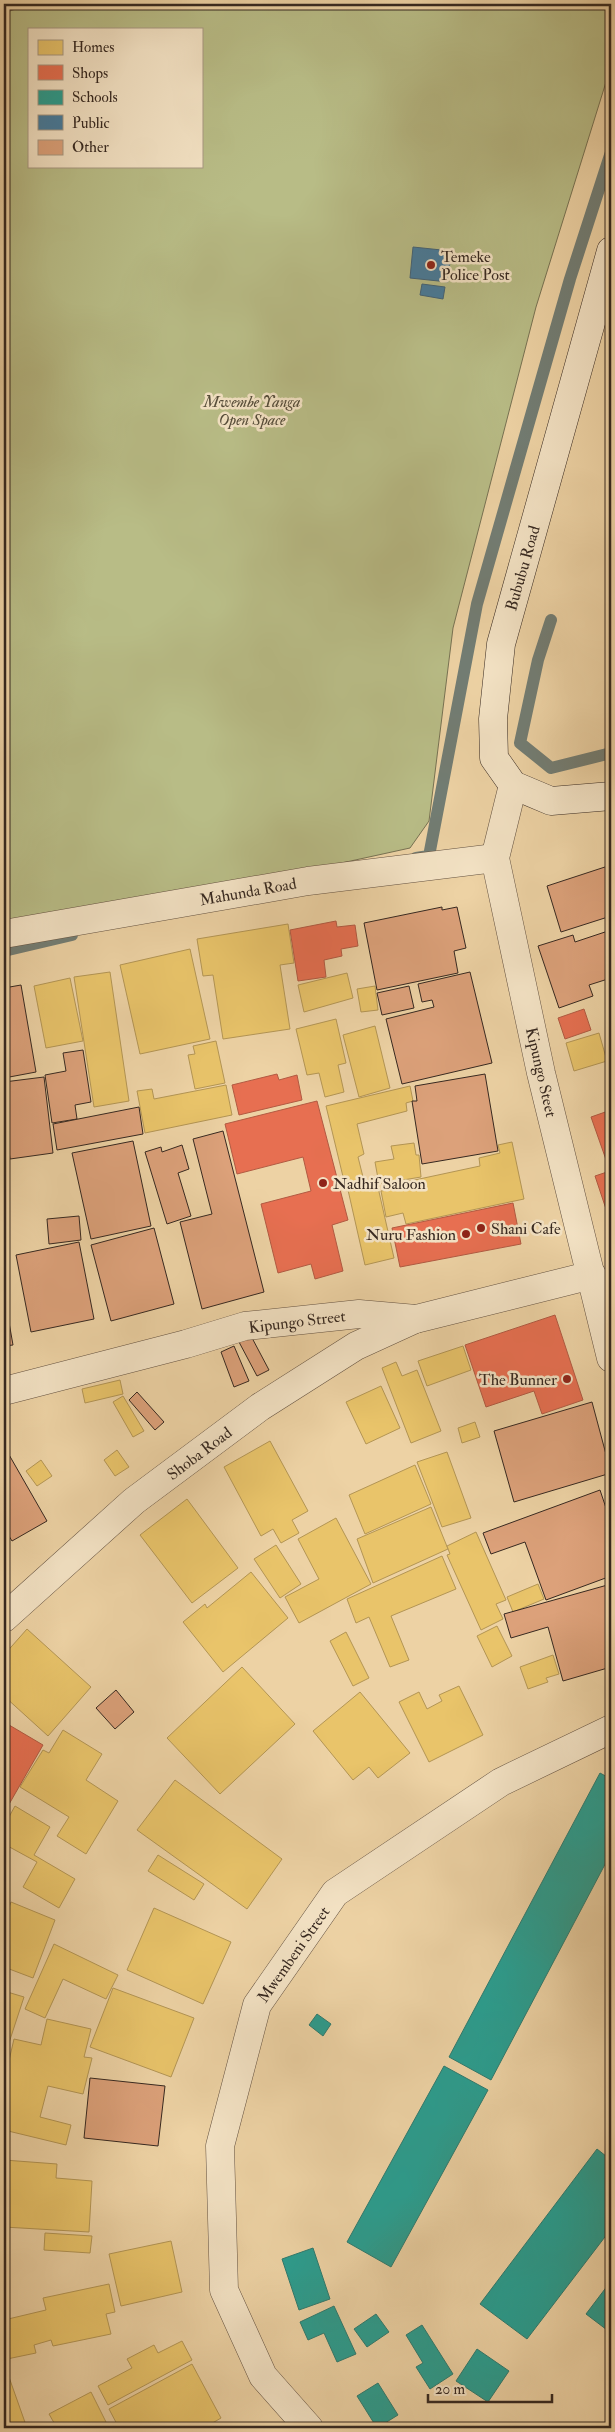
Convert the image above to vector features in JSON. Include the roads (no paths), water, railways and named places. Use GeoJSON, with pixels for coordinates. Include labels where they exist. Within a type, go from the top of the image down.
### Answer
{"type":"FeatureCollection","features":[{"type":"Feature","properties":{"kind":"street","name":"Bububu Road"},"geometry":{"type":"LineString","coordinates":[[513,785],[494,758],[492,719],[501,644],[611,251]]}},
{"type":"Feature","properties":{"kind":"street"},"geometry":{"type":"LineString","coordinates":[[513,785],[550,802],[611,796]]}},
{"type":"Feature","properties":{"kind":"street","name":"Kipungo Steet"},"geometry":{"type":"LineString","coordinates":[[513,785],[494,858],[542,1073],[611,1358]]}},
{"type":"Feature","properties":{"kind":"street","name":"Mahunda Road"},"geometry":{"type":"LineString","coordinates":[[4,934],[308,880],[494,858]]}},
{"type":"Feature","properties":{"kind":"street","name":"Kipungo Street"},"geometry":{"type":"LineString","coordinates":[[4,1391],[186,1344],[245,1326],[359,1314],[416,1319],[592,1275]]}},
{"type":"Feature","properties":{"kind":"street","name":"Shoba Road"},"geometry":{"type":"LineString","coordinates":[[4,1618],[134,1501],[260,1407],[356,1346],[416,1319]]}},
{"type":"Feature","properties":{"kind":"street","name":"Mwembeni Street"},"geometry":{"type":"LineString","coordinates":[[309,2428],[263,2376],[224,2290],[220,2146],[257,2005],[335,1894],[501,1782],[611,1729]]}},
{"type":"Feature","properties":{"kind":"waterway"},"geometry":{"type":"LineString","coordinates":[[416,858],[429,856],[477,604],[570,279],[611,152]]}},
{"type":"Feature","properties":{"kind":"waterway"},"geometry":{"type":"LineString","coordinates":[[551,620],[538,660],[520,743],[551,768],[611,753]]}},
{"type":"Feature","properties":{"kind":"waterway"},"geometry":{"type":"LineString","coordinates":[[4,951],[72,935]]}},
{"type":"Feature","properties":{"kind":"place","name":"Temeke Police Post"},"geometry":{"type":"Point","coordinates":[431,265]}},
{"type":"Feature","properties":{"kind":"place","name":"Nadhif Saloon"},"geometry":{"type":"Point","coordinates":[323,1183]}},
{"type":"Feature","properties":{"kind":"place","name":"Shani Cafe"},"geometry":{"type":"Point","coordinates":[481,1228]}},
{"type":"Feature","properties":{"kind":"place","name":"Nuru Fashion"},"geometry":{"type":"Point","coordinates":[466,1234]}},
{"type":"Feature","properties":{"kind":"place","name":"The Bunner"},"geometry":{"type":"Point","coordinates":[567,1379]}},
{"type":"Feature","properties":{"kind":"park label","name":"Mwembe Yanga Open Space"},"geometry":{"type":"Point","coordinates":[252,410]}}]}
